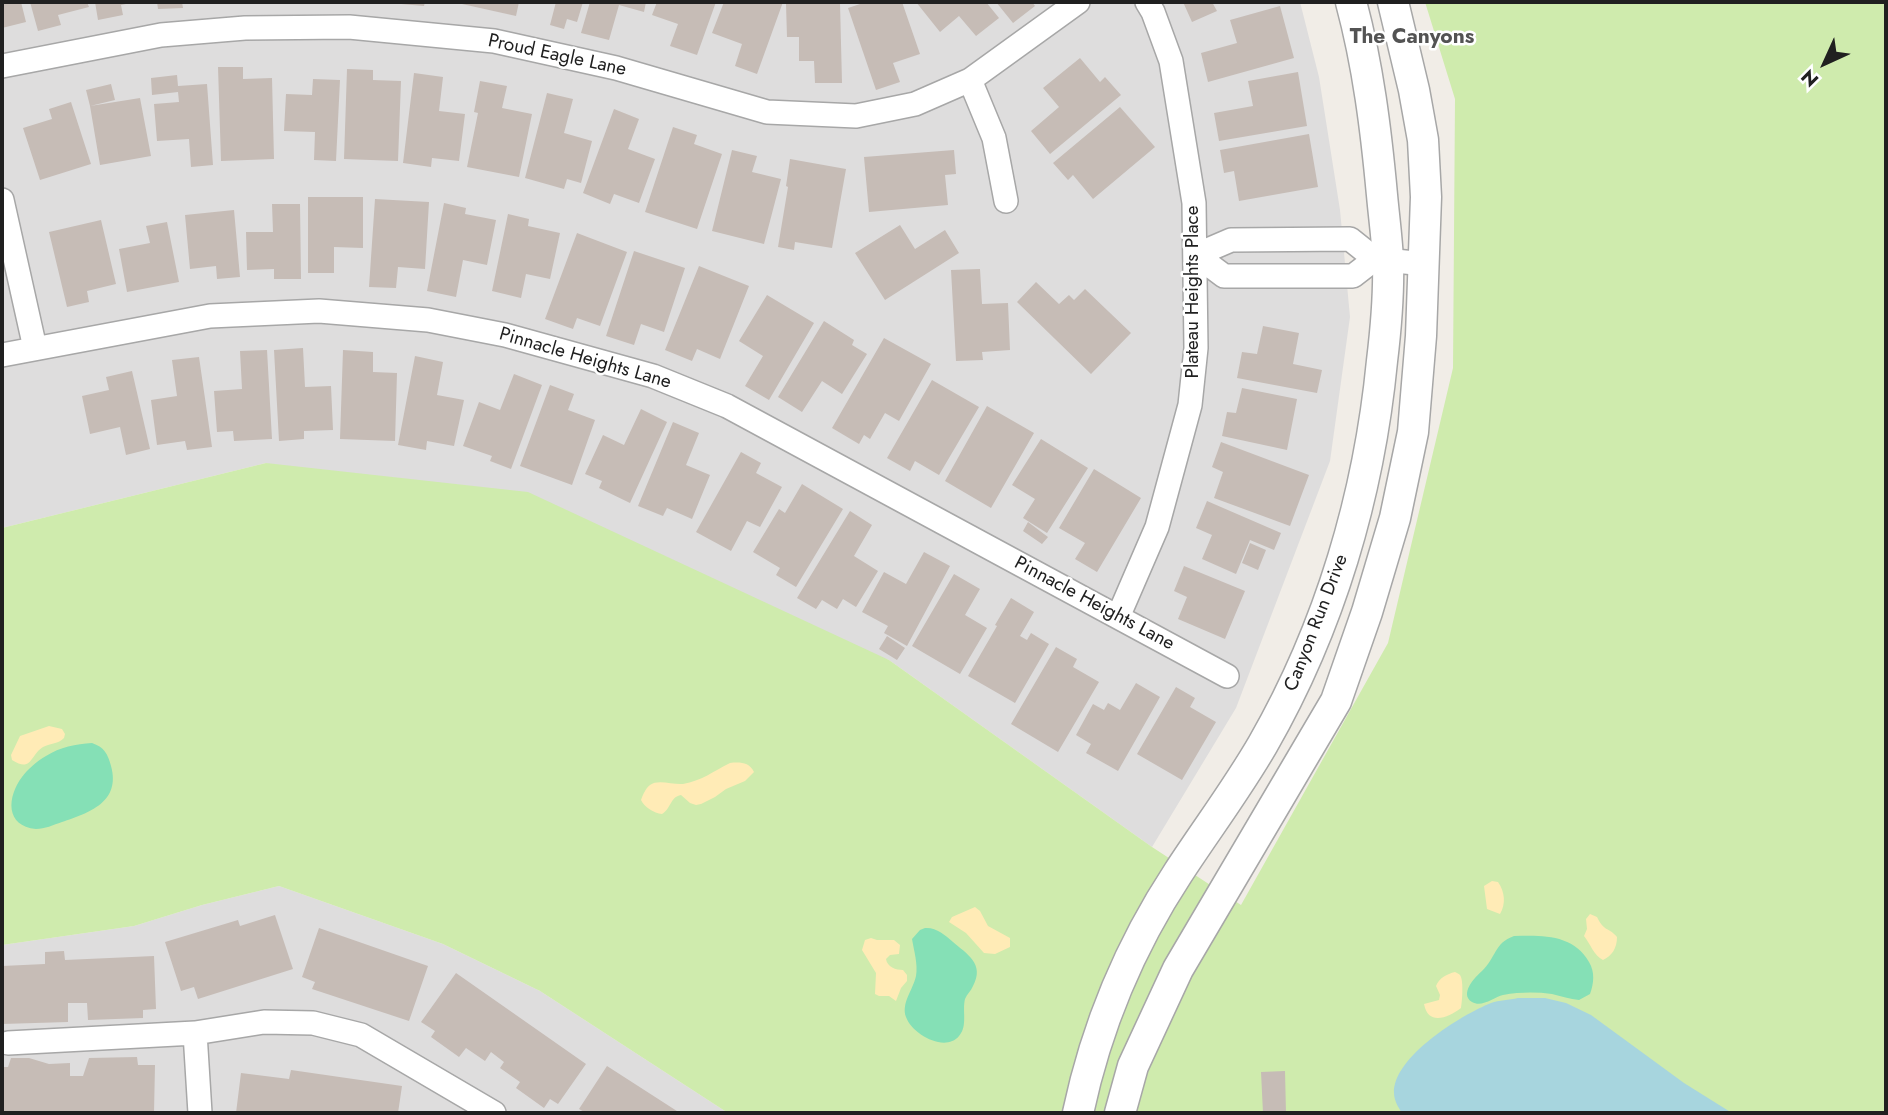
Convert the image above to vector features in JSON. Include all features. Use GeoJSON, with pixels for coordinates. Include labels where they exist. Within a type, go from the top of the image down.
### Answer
{"type":"FeatureCollection","features":[{"type":"Feature","properties":{"kind":"street","name":"Proud Eagle Lane"},"geometry":{"type":"LineString","coordinates":[[2,66],[162,35],[245,28],[349,27],[494,41],[616,68],[767,112],[856,116],[915,104],[970,80],[1078,2]]}},
{"type":"Feature","properties":{"kind":"street","name":"Plateau Heights Place"},"geometry":{"type":"LineString","coordinates":[[1118,617],[1157,527],[1190,405],[1196,348],[1194,202],[1171,61],[1147,2]]}},
{"type":"Feature","properties":{"kind":"street","name":"Canyon Run Drive"},"geometry":{"type":"LineString","coordinates":[[1078,1113],[1086,1075],[1118,984],[1142,934],[1262,745],[1295,682],[1333,592],[1362,490],[1380,383],[1386,322],[1378,155],[1366,63],[1351,2]]}},
{"type":"Feature","properties":{"kind":"street","name":"Canyon Run Drive"},"geometry":{"type":"LineString","coordinates":[[1121,1113],[1133,1066],[1178,969],[1336,701],[1367,612],[1395,518],[1413,432],[1425,264],[1426,197],[1423,140],[1393,2]]}},
{"type":"Feature","properties":{"kind":"street"},"geometry":{"type":"LineString","coordinates":[[970,80],[994,138],[1006,201]]}},
{"type":"Feature","properties":{"kind":"street"},"geometry":{"type":"LineString","coordinates":[[2,200],[35,348]]}},
{"type":"Feature","properties":{"kind":"street"},"geometry":{"type":"LineString","coordinates":[[1381,260],[1353,276],[1224,276],[1196,255],[1231,240],[1350,239],[1381,260],[1425,264]]}},
{"type":"Feature","properties":{"kind":"street","name":"Pinnacle Heights Lane"},"geometry":{"type":"LineString","coordinates":[[2,355],[210,316],[319,312],[428,320],[505,335],[653,376],[727,406],[1227,676]]}},
{"type":"Feature","properties":{"kind":"street"},"geometry":{"type":"LineString","coordinates":[[8,1043],[195,1033],[264,1022],[313,1023],[361,1035],[494,1113]]}},
{"type":"Feature","properties":{"kind":"street"},"geometry":{"type":"LineString","coordinates":[[195,1033],[200,1113]]}},
{"type":"Feature","properties":{"kind":"shaded area"},"geometry":{"type":"Polygon","coordinates":[[[2,2],[1300,2],[1319,77],[1340,210],[1350,317],[1330,461],[1236,708],[1152,847],[889,660],[266,463],[2,528],[2,2]]]}},
{"type":"Feature","properties":{"kind":"shaded area"},"geometry":{"type":"Polygon","coordinates":[[[279,886],[443,944],[540,991],[728,1113],[2,1113],[2,945],[134,926],[202,905],[279,886]]]}},
{"type":"Feature","properties":{"kind":"green space"},"geometry":{"type":"Polygon","coordinates":[[[1425,2],[1886,2],[1886,1113],[728,1113],[540,991],[443,944],[279,886],[202,905],[134,926],[2,945],[2,528],[266,463],[528,492],[889,660],[1152,847],[1241,905],[1388,643],[1453,368],[1455,99],[1425,2]]]}},
{"type":"Feature","properties":{"kind":"green space"},"geometry":{"type":"Polygon","coordinates":[[[92,743],[105,751],[111,766],[113,778],[107,797],[92,810],[46,828],[26,827],[19,822],[14,817],[12,801],[17,785],[27,771],[39,760],[57,750],[92,743]]]}},
{"type":"Feature","properties":{"kind":"green space"},"geometry":{"type":"Polygon","coordinates":[[[925,928],[940,932],[964,951],[976,966],[976,978],[965,999],[962,1032],[953,1041],[946,1043],[930,1039],[915,1030],[905,1012],[916,971],[912,939],[925,928]]]}},
{"type":"Feature","properties":{"kind":"green space"},"geometry":{"type":"Polygon","coordinates":[[[1514,936],[1546,936],[1575,946],[1583,953],[1592,970],[1590,994],[1579,1000],[1534,993],[1503,995],[1480,1004],[1468,999],[1468,990],[1476,977],[1499,947],[1514,936]]]}},
{"type":"Feature","properties":{"kind":"sand"},"geometry":{"type":"Polygon","coordinates":[[[49,726],[62,729],[64,738],[43,747],[27,764],[12,760],[11,755],[20,736],[49,726]]]}},
{"type":"Feature","properties":{"kind":"sand"},"geometry":{"type":"Polygon","coordinates":[[[730,763],[744,763],[754,772],[745,781],[701,804],[690,803],[681,795],[675,798],[662,814],[644,805],[641,800],[653,783],[690,783],[730,763]]]}},
{"type":"Feature","properties":{"kind":"sand"},"geometry":{"type":"Polygon","coordinates":[[[1492,881],[1498,882],[1503,894],[1504,902],[1500,914],[1487,909],[1484,886],[1492,881]]]}},
{"type":"Feature","properties":{"kind":"sand"},"geometry":{"type":"Polygon","coordinates":[[[975,907],[988,926],[1010,938],[1010,947],[995,954],[984,953],[966,933],[949,922],[952,917],[975,907]]]}},
{"type":"Feature","properties":{"kind":"sand"},"geometry":{"type":"Polygon","coordinates":[[[1590,914],[1597,917],[1602,925],[1617,937],[1613,951],[1603,960],[1584,936],[1587,929],[1586,919],[1590,914]]]}},
{"type":"Feature","properties":{"kind":"sand"},"geometry":{"type":"Polygon","coordinates":[[[865,940],[894,940],[900,945],[899,954],[890,955],[886,959],[890,966],[903,970],[907,975],[907,981],[896,1001],[889,996],[875,994],[876,973],[862,950],[865,940]]]}},
{"type":"Feature","properties":{"kind":"sand"},"geometry":{"type":"Polygon","coordinates":[[[1455,972],[1460,975],[1462,982],[1461,1008],[1445,1017],[1434,1018],[1426,1011],[1424,1004],[1439,1000],[1437,983],[1455,972]]]}},
{"type":"Feature","properties":{"kind":"water"},"geometry":{"type":"Polygon","coordinates":[[[1518,998],[1545,998],[1566,1003],[1591,1015],[1684,1083],[1732,1113],[1402,1113],[1394,1096],[1397,1079],[1416,1052],[1447,1027],[1478,1009],[1494,1002],[1518,998]]]}},
{"type":"Feature","properties":{"kind":"building"},"geometry":{"type":"Polygon","coordinates":[[[2,2],[21,2],[26,22],[2,28],[2,2]]]}},
{"type":"Feature","properties":{"kind":"building"},"geometry":{"type":"Polygon","coordinates":[[[30,2],[87,2],[89,7],[58,15],[61,25],[38,31],[30,2]]]}},
{"type":"Feature","properties":{"kind":"building"},"geometry":{"type":"Polygon","coordinates":[[[95,2],[131,3],[121,5],[123,15],[98,20],[95,2]]]}},
{"type":"Feature","properties":{"kind":"building"},"geometry":{"type":"Polygon","coordinates":[[[157,2],[182,2],[183,8],[158,9],[157,2]]]}},
{"type":"Feature","properties":{"kind":"building"},"geometry":{"type":"Polygon","coordinates":[[[401,2],[425,2],[424,6],[401,2]]]}},
{"type":"Feature","properties":{"kind":"building"},"geometry":{"type":"Polygon","coordinates":[[[519,2],[516,16],[462,4],[519,2]]]}},
{"type":"Feature","properties":{"kind":"building"},"geometry":{"type":"Polygon","coordinates":[[[556,2],[583,2],[577,22],[567,19],[564,29],[550,25],[556,2]]]}},
{"type":"Feature","properties":{"kind":"building"},"geometry":{"type":"Polygon","coordinates":[[[590,2],[646,2],[644,12],[619,5],[609,40],[581,33],[590,2]]]}},
{"type":"Feature","properties":{"kind":"building"},"geometry":{"type":"Polygon","coordinates":[[[657,2],[716,2],[697,55],[670,46],[678,24],[652,15],[657,2]]]}},
{"type":"Feature","properties":{"kind":"building"},"geometry":{"type":"Polygon","coordinates":[[[724,2],[783,2],[757,74],[735,66],[742,44],[712,33],[724,2]]]}},
{"type":"Feature","properties":{"kind":"building"},"geometry":{"type":"Polygon","coordinates":[[[866,2],[902,2],[920,54],[893,63],[900,82],[876,90],[848,8],[866,2]]]}},
{"type":"Feature","properties":{"kind":"building"},"geometry":{"type":"Polygon","coordinates":[[[916,2],[986,2],[999,18],[976,36],[959,16],[940,32],[916,2]]]}},
{"type":"Feature","properties":{"kind":"building"},"geometry":{"type":"Polygon","coordinates":[[[996,2],[1032,2],[1035,6],[1013,23],[996,2]]]}},
{"type":"Feature","properties":{"kind":"building"},"geometry":{"type":"Polygon","coordinates":[[[1183,2],[1212,2],[1217,11],[1192,22],[1183,2]]]}},
{"type":"Feature","properties":{"kind":"building"},"geometry":{"type":"Polygon","coordinates":[[[840,3],[842,83],[815,83],[814,61],[799,61],[799,37],[787,37],[786,4],[840,3]]]}},
{"type":"Feature","properties":{"kind":"building"},"geometry":{"type":"Polygon","coordinates":[[[1280,6],[1294,58],[1208,82],[1201,53],[1237,43],[1230,20],[1280,6]]]}},
{"type":"Feature","properties":{"kind":"building"},"geometry":{"type":"Polygon","coordinates":[[[1080,58],[1100,82],[1105,77],[1121,95],[1050,154],[1031,131],[1059,107],[1043,88],[1080,58]]]}},
{"type":"Feature","properties":{"kind":"building"},"geometry":{"type":"Polygon","coordinates":[[[218,67],[243,67],[243,79],[272,78],[274,159],[221,161],[218,67]]]}},
{"type":"Feature","properties":{"kind":"building"},"geometry":{"type":"Polygon","coordinates":[[[347,69],[373,70],[373,80],[401,81],[398,161],[344,159],[347,69]]]}},
{"type":"Feature","properties":{"kind":"building"},"geometry":{"type":"Polygon","coordinates":[[[1298,72],[1307,126],[1219,141],[1214,113],[1253,106],[1248,81],[1298,72]]]}},
{"type":"Feature","properties":{"kind":"building"},"geometry":{"type":"Polygon","coordinates":[[[414,73],[443,77],[439,111],[465,114],[459,161],[432,158],[431,167],[403,163],[414,73]]]}},
{"type":"Feature","properties":{"kind":"building"},"geometry":{"type":"Polygon","coordinates":[[[177,75],[178,86],[207,84],[213,165],[191,167],[189,139],[157,141],[154,104],[179,102],[178,92],[152,95],[151,78],[177,75]]]}},
{"type":"Feature","properties":{"kind":"building"},"geometry":{"type":"Polygon","coordinates":[[[313,79],[340,80],[336,161],[314,160],[315,132],[284,131],[286,94],[312,95],[313,79]]]}},
{"type":"Feature","properties":{"kind":"building"},"geometry":{"type":"Polygon","coordinates":[[[480,81],[507,86],[502,108],[532,114],[519,177],[467,167],[478,113],[474,112],[480,81]]]}},
{"type":"Feature","properties":{"kind":"building"},"geometry":{"type":"Polygon","coordinates":[[[111,84],[115,100],[90,106],[86,90],[111,84]]]}},
{"type":"Feature","properties":{"kind":"building"},"geometry":{"type":"Polygon","coordinates":[[[547,93],[573,99],[564,133],[592,141],[581,183],[567,179],[564,189],[525,178],[547,93]]]}},
{"type":"Feature","properties":{"kind":"building"},"geometry":{"type":"Polygon","coordinates":[[[140,98],[151,156],[100,165],[90,106],[140,98]]]}},
{"type":"Feature","properties":{"kind":"building"},"geometry":{"type":"Polygon","coordinates":[[[71,102],[91,164],[40,180],[23,128],[52,119],[49,109],[71,102]]]}},
{"type":"Feature","properties":{"kind":"building"},"geometry":{"type":"Polygon","coordinates":[[[1120,107],[1155,147],[1093,199],[1073,175],[1068,180],[1053,163],[1120,107]]]}},
{"type":"Feature","properties":{"kind":"building"},"geometry":{"type":"Polygon","coordinates":[[[614,109],[639,119],[628,149],[655,159],[639,203],[614,194],[610,204],[583,193],[614,109]]]}},
{"type":"Feature","properties":{"kind":"building"},"geometry":{"type":"Polygon","coordinates":[[[673,127],[697,135],[694,144],[722,154],[697,229],[645,212],[673,127]]]}},
{"type":"Feature","properties":{"kind":"building"},"geometry":{"type":"Polygon","coordinates":[[[1309,134],[1318,187],[1239,201],[1234,171],[1224,173],[1220,150],[1309,134]]]}},
{"type":"Feature","properties":{"kind":"building"},"geometry":{"type":"Polygon","coordinates":[[[732,150],[757,156],[752,172],[781,179],[764,244],[712,231],[732,150]]]}},
{"type":"Feature","properties":{"kind":"building"},"geometry":{"type":"Polygon","coordinates":[[[954,150],[956,174],[945,175],[948,205],[869,212],[864,157],[954,150]]]}},
{"type":"Feature","properties":{"kind":"building"},"geometry":{"type":"Polygon","coordinates":[[[790,159],[846,169],[832,248],[795,242],[794,250],[778,247],[790,159]]]}},
{"type":"Feature","properties":{"kind":"building"},"geometry":{"type":"Polygon","coordinates":[[[308,197],[363,197],[363,248],[334,247],[334,273],[308,273],[308,197]]]}},
{"type":"Feature","properties":{"kind":"building"},"geometry":{"type":"Polygon","coordinates":[[[375,199],[429,202],[425,269],[398,267],[396,288],[369,287],[375,199]]]}},
{"type":"Feature","properties":{"kind":"building"},"geometry":{"type":"Polygon","coordinates":[[[444,203],[466,208],[465,214],[496,220],[487,265],[463,260],[456,297],[427,291],[444,203]]]}},
{"type":"Feature","properties":{"kind":"building"},"geometry":{"type":"Polygon","coordinates":[[[272,204],[300,204],[301,279],[274,279],[274,269],[247,270],[246,232],[273,232],[272,204]]]}},
{"type":"Feature","properties":{"kind":"building"},"geometry":{"type":"Polygon","coordinates":[[[234,210],[240,277],[217,279],[216,266],[190,269],[185,215],[234,210]]]}},
{"type":"Feature","properties":{"kind":"building"},"geometry":{"type":"Polygon","coordinates":[[[508,214],[529,219],[528,226],[560,233],[550,279],[526,274],[521,298],[492,291],[508,214]]]}},
{"type":"Feature","properties":{"kind":"building"},"geometry":{"type":"Polygon","coordinates":[[[101,220],[116,284],[87,291],[89,302],[67,307],[49,232],[101,220]]]}},
{"type":"Feature","properties":{"kind":"building"},"geometry":{"type":"Polygon","coordinates":[[[167,222],[179,282],[127,292],[119,249],[150,243],[146,226],[167,222]]]}},
{"type":"Feature","properties":{"kind":"building"},"geometry":{"type":"Polygon","coordinates":[[[900,225],[915,249],[945,230],[959,253],[885,300],[855,253],[900,225]]]}},
{"type":"Feature","properties":{"kind":"building"},"geometry":{"type":"Polygon","coordinates":[[[577,233],[627,252],[600,326],[577,318],[573,329],[545,319],[577,233]]]}},
{"type":"Feature","properties":{"kind":"building"},"geometry":{"type":"Polygon","coordinates":[[[634,251],[685,268],[664,332],[641,324],[634,345],[606,336],[634,251]]]}},
{"type":"Feature","properties":{"kind":"building"},"geometry":{"type":"Polygon","coordinates":[[[699,266],[749,286],[720,359],[697,349],[692,361],[665,350],[699,266]]]}},
{"type":"Feature","properties":{"kind":"building"},"geometry":{"type":"Polygon","coordinates":[[[980,269],[982,304],[1008,303],[1010,350],[982,352],[983,360],[956,361],[951,270],[980,269]]]}},
{"type":"Feature","properties":{"kind":"building"},"geometry":{"type":"Polygon","coordinates":[[[1036,282],[1059,304],[1069,295],[1074,300],[1085,289],[1131,333],[1091,374],[1017,302],[1036,282]]]}},
{"type":"Feature","properties":{"kind":"building"},"geometry":{"type":"Polygon","coordinates":[[[767,295],[814,323],[769,400],[745,386],[763,356],[739,341],[767,295]]]}},
{"type":"Feature","properties":{"kind":"building"},"geometry":{"type":"Polygon","coordinates":[[[824,321],[854,340],[852,345],[867,354],[842,394],[822,381],[802,412],[778,397],[824,321]]]}},
{"type":"Feature","properties":{"kind":"building"},"geometry":{"type":"Polygon","coordinates":[[[1263,326],[1299,333],[1293,364],[1322,370],[1317,393],[1237,378],[1242,352],[1257,354],[1263,326]]]}},
{"type":"Feature","properties":{"kind":"building"},"geometry":{"type":"Polygon","coordinates":[[[884,338],[931,364],[899,421],[885,413],[870,439],[864,435],[859,444],[832,428],[884,338]]]}},
{"type":"Feature","properties":{"kind":"building"},"geometry":{"type":"Polygon","coordinates":[[[303,348],[305,387],[331,386],[333,430],[304,431],[304,439],[279,441],[274,350],[303,348]]]}},
{"type":"Feature","properties":{"kind":"building"},"geometry":{"type":"Polygon","coordinates":[[[267,350],[272,439],[234,441],[233,431],[217,432],[214,391],[242,389],[240,351],[267,350]]]}},
{"type":"Feature","properties":{"kind":"building"},"geometry":{"type":"Polygon","coordinates":[[[343,350],[373,352],[373,372],[397,373],[395,441],[340,439],[343,350]]]}},
{"type":"Feature","properties":{"kind":"building"},"geometry":{"type":"Polygon","coordinates":[[[415,356],[443,362],[437,395],[464,400],[454,446],[427,441],[426,450],[398,445],[415,356]]]}},
{"type":"Feature","properties":{"kind":"building"},"geometry":{"type":"Polygon","coordinates":[[[199,357],[212,447],[187,450],[185,441],[157,445],[151,400],[177,396],[172,360],[199,357]]]}},
{"type":"Feature","properties":{"kind":"building"},"geometry":{"type":"Polygon","coordinates":[[[132,371],[150,449],[126,455],[120,427],[90,434],[82,396],[109,390],[106,377],[132,371]]]}},
{"type":"Feature","properties":{"kind":"building"},"geometry":{"type":"Polygon","coordinates":[[[514,374],[542,385],[511,469],[490,461],[492,456],[463,446],[479,402],[500,410],[514,374]]]}},
{"type":"Feature","properties":{"kind":"building"},"geometry":{"type":"Polygon","coordinates":[[[932,380],[979,407],[939,475],[915,461],[910,471],[887,458],[932,380]]]}},
{"type":"Feature","properties":{"kind":"building"},"geometry":{"type":"Polygon","coordinates":[[[550,385],[574,394],[568,410],[595,420],[572,485],[520,466],[550,385]]]}},
{"type":"Feature","properties":{"kind":"building"},"geometry":{"type":"Polygon","coordinates":[[[1242,388],[1297,399],[1287,450],[1222,436],[1227,412],[1236,413],[1242,388]]]}},
{"type":"Feature","properties":{"kind":"building"},"geometry":{"type":"Polygon","coordinates":[[[987,406],[1034,433],[991,508],[945,481],[987,406]]]}},
{"type":"Feature","properties":{"kind":"building"},"geometry":{"type":"Polygon","coordinates":[[[641,409],[667,422],[630,503],[599,488],[602,481],[585,474],[603,435],[624,445],[641,409]]]}},
{"type":"Feature","properties":{"kind":"building"},"geometry":{"type":"Polygon","coordinates":[[[673,422],[699,433],[686,465],[710,475],[692,519],[667,508],[663,516],[638,506],[673,422]]]}},
{"type":"Feature","properties":{"kind":"building"},"geometry":{"type":"Polygon","coordinates":[[[1041,439],[1088,468],[1047,533],[1023,518],[1035,499],[1012,485],[1041,439]]]}},
{"type":"Feature","properties":{"kind":"building"},"geometry":{"type":"Polygon","coordinates":[[[1221,442],[1309,475],[1290,526],[1214,498],[1223,472],[1212,467],[1221,442]]]}},
{"type":"Feature","properties":{"kind":"building"},"geometry":{"type":"Polygon","coordinates":[[[741,452],[761,463],[756,473],[782,487],[760,527],[747,521],[731,551],[696,532],[741,452]]]}},
{"type":"Feature","properties":{"kind":"building"},"geometry":{"type":"Polygon","coordinates":[[[1094,469],[1141,498],[1097,572],[1075,559],[1085,543],[1059,528],[1094,469]]]}},
{"type":"Feature","properties":{"kind":"building"},"geometry":{"type":"Polygon","coordinates":[[[802,484],[843,509],[796,587],[776,575],[780,568],[753,552],[779,509],[785,513],[802,484]]]}},
{"type":"Feature","properties":{"kind":"building"},"geometry":{"type":"Polygon","coordinates":[[[1207,501],[1281,533],[1274,550],[1250,540],[1236,574],[1202,559],[1212,535],[1196,528],[1207,501]]]}},
{"type":"Feature","properties":{"kind":"building"},"geometry":{"type":"Polygon","coordinates":[[[850,511],[872,525],[854,556],[878,571],[856,607],[843,599],[837,609],[822,600],[816,609],[797,598],[850,511]]]}},
{"type":"Feature","properties":{"kind":"building"},"geometry":{"type":"Polygon","coordinates":[[[1028,522],[1048,537],[1042,544],[1023,531],[1028,522]]]}},
{"type":"Feature","properties":{"kind":"building"},"geometry":{"type":"Polygon","coordinates":[[[1250,543],[1266,550],[1258,570],[1242,563],[1250,543]]]}},
{"type":"Feature","properties":{"kind":"building"},"geometry":{"type":"Polygon","coordinates":[[[924,552],[950,566],[907,646],[884,633],[888,626],[862,612],[884,572],[906,584],[924,552]]]}},
{"type":"Feature","properties":{"kind":"building"},"geometry":{"type":"Polygon","coordinates":[[[1184,566],[1245,591],[1225,639],[1178,619],[1187,597],[1174,591],[1184,566]]]}},
{"type":"Feature","properties":{"kind":"building"},"geometry":{"type":"Polygon","coordinates":[[[954,574],[980,589],[965,615],[987,628],[960,674],[912,646],[954,574]]]}},
{"type":"Feature","properties":{"kind":"building"},"geometry":{"type":"Polygon","coordinates":[[[1011,598],[1034,612],[1020,636],[1027,640],[1031,633],[1049,644],[1015,703],[968,676],[1011,598]]]}},
{"type":"Feature","properties":{"kind":"building"},"geometry":{"type":"Polygon","coordinates":[[[887,636],[905,648],[897,660],[879,649],[887,636]]]}},
{"type":"Feature","properties":{"kind":"building"},"geometry":{"type":"Polygon","coordinates":[[[1056,647],[1077,659],[1073,667],[1099,682],[1058,752],[1011,724],[1056,647]]]}},
{"type":"Feature","properties":{"kind":"building"},"geometry":{"type":"Polygon","coordinates":[[[1136,683],[1160,697],[1118,771],[1086,753],[1091,744],[1076,735],[1093,704],[1104,710],[1108,703],[1120,710],[1136,683]]]}},
{"type":"Feature","properties":{"kind":"building"},"geometry":{"type":"Polygon","coordinates":[[[1176,687],[1195,698],[1190,707],[1216,722],[1182,780],[1137,754],[1176,687]]]}},
{"type":"Feature","properties":{"kind":"building"},"geometry":{"type":"Polygon","coordinates":[[[275,915],[293,969],[198,999],[194,987],[181,991],[165,942],[238,920],[240,926],[275,915]]]}},
{"type":"Feature","properties":{"kind":"building"},"geometry":{"type":"Polygon","coordinates":[[[319,928],[428,966],[409,1021],[312,989],[315,982],[302,977],[319,928]]]}},
{"type":"Feature","properties":{"kind":"building"},"geometry":{"type":"Polygon","coordinates":[[[64,951],[65,960],[154,956],[156,1009],[143,1010],[143,1018],[88,1020],[87,1003],[68,1003],[68,1022],[2,1024],[2,966],[45,964],[45,952],[64,951]]]}},
{"type":"Feature","properties":{"kind":"building"},"geometry":{"type":"Polygon","coordinates":[[[456,973],[586,1064],[558,1104],[550,1099],[544,1108],[516,1088],[520,1082],[500,1068],[504,1062],[491,1052],[485,1061],[466,1048],[459,1057],[431,1037],[435,1031],[421,1022],[456,973]]]}},
{"type":"Feature","properties":{"kind":"building"},"geometry":{"type":"Polygon","coordinates":[[[137,1057],[138,1065],[155,1065],[154,1113],[2,1113],[2,1067],[8,1067],[11,1058],[29,1058],[49,1064],[70,1063],[70,1076],[83,1076],[89,1058],[137,1057]]]}},
{"type":"Feature","properties":{"kind":"building"},"geometry":{"type":"Polygon","coordinates":[[[607,1066],[680,1113],[586,1113],[579,1109],[607,1066]]]}},
{"type":"Feature","properties":{"kind":"building"},"geometry":{"type":"Polygon","coordinates":[[[291,1070],[402,1086],[398,1113],[236,1113],[241,1073],[289,1079],[291,1070]]]}},
{"type":"Feature","properties":{"kind":"building"},"geometry":{"type":"Polygon","coordinates":[[[1285,1071],[1286,1113],[1263,1113],[1261,1072],[1285,1071]]]}},
{"type":"Feature","properties":{"kind":"district","name":"The Canyons"},"geometry":{"type":"Point","coordinates":[1412,38]}}]}
